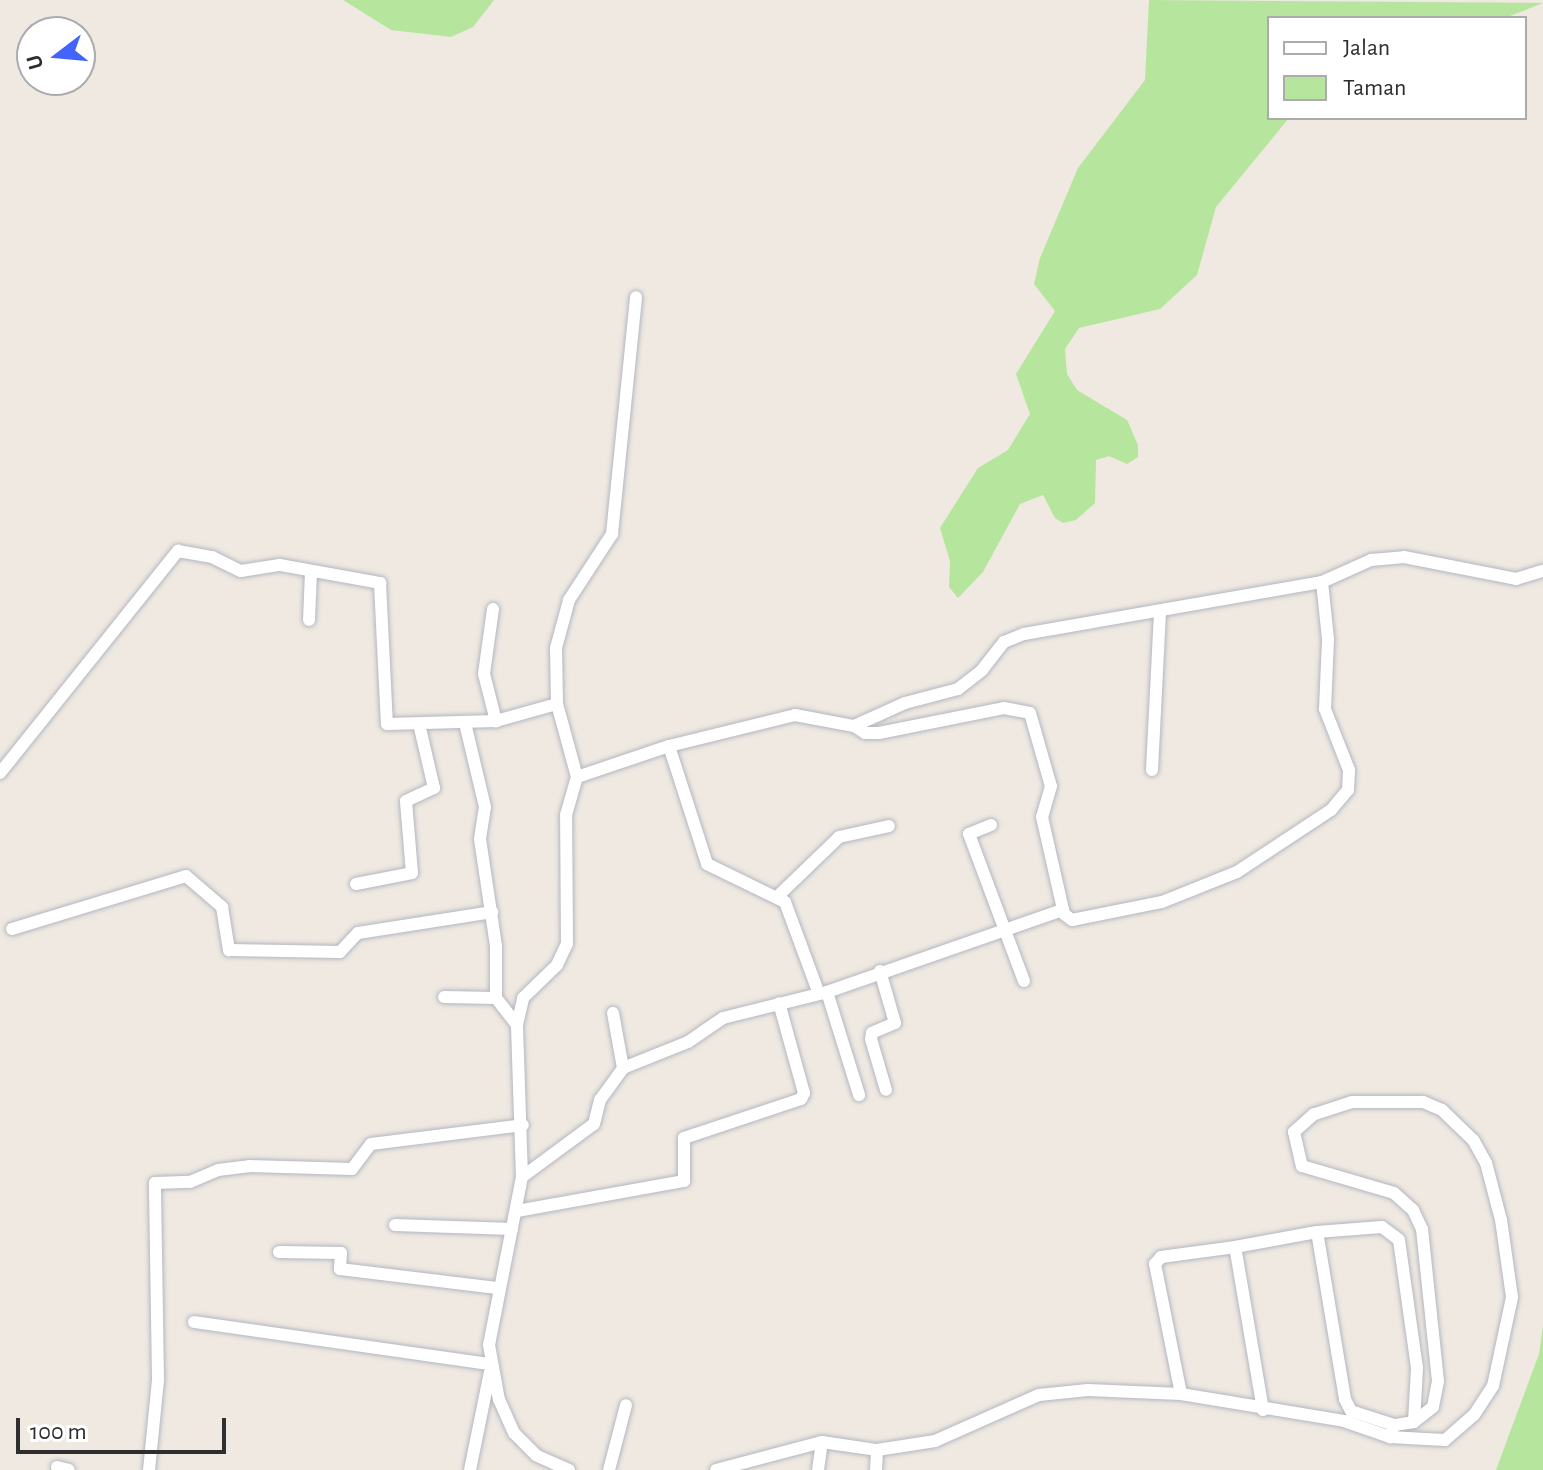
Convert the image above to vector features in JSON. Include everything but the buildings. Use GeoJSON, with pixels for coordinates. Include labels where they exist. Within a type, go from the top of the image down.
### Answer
{"type":"FeatureCollection","features":[{"type":"Feature","properties":{"kind":"street"},"geometry":{"type":"LineString","coordinates":[[470,1470],[490,1367],[497,1288],[517,1211],[522,1177],[523,1125],[517,1025],[523,998],[557,965],[567,944],[566,815],[577,777],[557,704],[556,648],[569,600],[612,534],[636,297]]}},
{"type":"Feature","properties":{"kind":"street"},"geometry":{"type":"LineString","coordinates":[[0,773],[178,551],[212,557],[241,571],[280,565],[380,583],[386,653],[384,719],[390,725],[496,721],[557,704]]}},
{"type":"Feature","properties":{"kind":"street"},"geometry":{"type":"LineString","coordinates":[[854,726],[905,703],[958,689],[982,670],[1004,642],[1024,634],[1160,613],[1322,582],[1387,557],[1501,578],[1530,578],[1543,571]]}},
{"type":"Feature","properties":{"kind":"street"},"geometry":{"type":"LineString","coordinates":[[309,620],[311,573]]}},
{"type":"Feature","properties":{"kind":"street"},"geometry":{"type":"LineString","coordinates":[[577,777],[669,746],[795,715],[854,726],[865,733],[879,733],[1004,708],[1030,713],[1051,786],[1042,817],[1063,910],[1072,920],[1136,908],[1226,878],[1331,810],[1348,790],[1349,770],[1325,709],[1328,639],[1322,582]]}},
{"type":"Feature","properties":{"kind":"street"},"geometry":{"type":"LineString","coordinates":[[493,609],[484,674],[496,721]]}},
{"type":"Feature","properties":{"kind":"street"},"geometry":{"type":"LineString","coordinates":[[1152,770],[1160,613]]}},
{"type":"Feature","properties":{"kind":"street"},"geometry":{"type":"LineString","coordinates":[[465,723],[485,807],[480,839],[492,912],[496,998],[517,1025]]}},
{"type":"Feature","properties":{"kind":"street"},"geometry":{"type":"LineString","coordinates":[[356,884],[412,873],[406,801],[434,788],[419,724]]}},
{"type":"Feature","properties":{"kind":"street"},"geometry":{"type":"LineString","coordinates":[[669,746],[707,864],[778,896],[823,993],[859,1095]]}},
{"type":"Feature","properties":{"kind":"street"},"geometry":{"type":"LineString","coordinates":[[991,825],[969,834],[1024,981]]}},
{"type":"Feature","properties":{"kind":"street"},"geometry":{"type":"LineString","coordinates":[[778,896],[839,837],[889,826]]}},
{"type":"Feature","properties":{"kind":"street"},"geometry":{"type":"LineString","coordinates":[[12,929],[186,876],[222,907],[229,950],[340,952],[358,933],[492,912]]}},
{"type":"Feature","properties":{"kind":"street"},"geometry":{"type":"LineString","coordinates":[[522,1177],[594,1124],[600,1100],[623,1068],[688,1042],[723,1018],[823,993],[1063,910]]}},
{"type":"Feature","properties":{"kind":"street"},"geometry":{"type":"LineString","coordinates":[[880,971],[895,1023],[872,1033],[871,1039],[886,1090]]}},
{"type":"Feature","properties":{"kind":"street"},"geometry":{"type":"LineString","coordinates":[[444,997],[496,998]]}},
{"type":"Feature","properties":{"kind":"street"},"geometry":{"type":"LineString","coordinates":[[517,1211],[684,1181],[682,1141],[687,1136],[801,1099],[804,1093],[779,1003]]}},
{"type":"Feature","properties":{"kind":"street"},"geometry":{"type":"LineString","coordinates":[[613,1013],[623,1068]]}},
{"type":"Feature","properties":{"kind":"street"},"geometry":{"type":"LineString","coordinates":[[716,1470],[822,1442],[877,1450],[935,1441],[1039,1395],[1088,1390],[1181,1394],[1263,1410],[1445,1440],[1474,1415],[1500,1365],[1512,1297],[1501,1220],[1486,1163],[1473,1140],[1442,1110],[1423,1102],[1352,1102],[1301,1121],[1293,1142],[1302,1166],[1394,1193],[1413,1210],[1422,1229],[1438,1381],[1433,1407],[1414,1422],[1392,1431],[1351,1411],[1345,1399],[1317,1232]]}},
{"type":"Feature","properties":{"kind":"street"},"geometry":{"type":"LineString","coordinates":[[149,1470],[158,1380],[155,1183],[190,1182],[218,1170],[249,1166],[352,1169],[371,1144],[523,1125]]}},
{"type":"Feature","properties":{"kind":"street"},"geometry":{"type":"LineString","coordinates":[[395,1225],[512,1229]]}},
{"type":"Feature","properties":{"kind":"street"},"geometry":{"type":"LineString","coordinates":[[1181,1394],[1155,1264],[1161,1257],[1317,1232],[1382,1227],[1399,1240],[1417,1368],[1414,1422]]}},
{"type":"Feature","properties":{"kind":"street"},"geometry":{"type":"LineString","coordinates":[[1235,1247],[1263,1410]]}},
{"type":"Feature","properties":{"kind":"street"},"geometry":{"type":"LineString","coordinates":[[279,1252],[341,1253],[340,1269],[497,1288]]}},
{"type":"Feature","properties":{"kind":"street"},"geometry":{"type":"LineString","coordinates":[[194,1322],[490,1367]]}},
{"type":"Feature","properties":{"kind":"street"},"geometry":{"type":"LineString","coordinates":[[490,1367],[514,1433],[536,1455],[569,1470]]}},
{"type":"Feature","properties":{"kind":"street"},"geometry":{"type":"LineString","coordinates":[[609,1470],[626,1405]]}},
{"type":"Feature","properties":{"kind":"street"},"geometry":{"type":"LineString","coordinates":[[818,1470],[822,1442]]}},
{"type":"Feature","properties":{"kind":"street"},"geometry":{"type":"LineString","coordinates":[[876,1470],[877,1450]]}},
{"type":"Feature","properties":{"kind":"green space"},"geometry":{"type":"Polygon","coordinates":[[[343,0],[494,0],[473,27],[451,37],[391,30],[343,0]]]}},
{"type":"Feature","properties":{"kind":"green space"},"geometry":{"type":"Polygon","coordinates":[[[1149,0],[1543,3],[1510,16],[1267,16],[1267,120],[1287,120],[1216,207],[1197,275],[1160,309],[1079,328],[1065,349],[1067,374],[1077,390],[1127,420],[1138,445],[1138,457],[1127,464],[1109,456],[1096,460],[1095,503],[1076,520],[1063,523],[1055,518],[1043,495],[1020,504],[983,572],[958,598],[949,587],[950,561],[940,528],[978,468],[1008,450],[1030,414],[1016,374],[1055,311],[1034,284],[1040,258],[1078,168],[1145,80],[1149,0]]]}},
{"type":"Feature","properties":{"kind":"green space"},"geometry":{"type":"Polygon","coordinates":[[[1543,1326],[1543,1470],[1496,1470],[1539,1354],[1543,1326]]]}}]}
